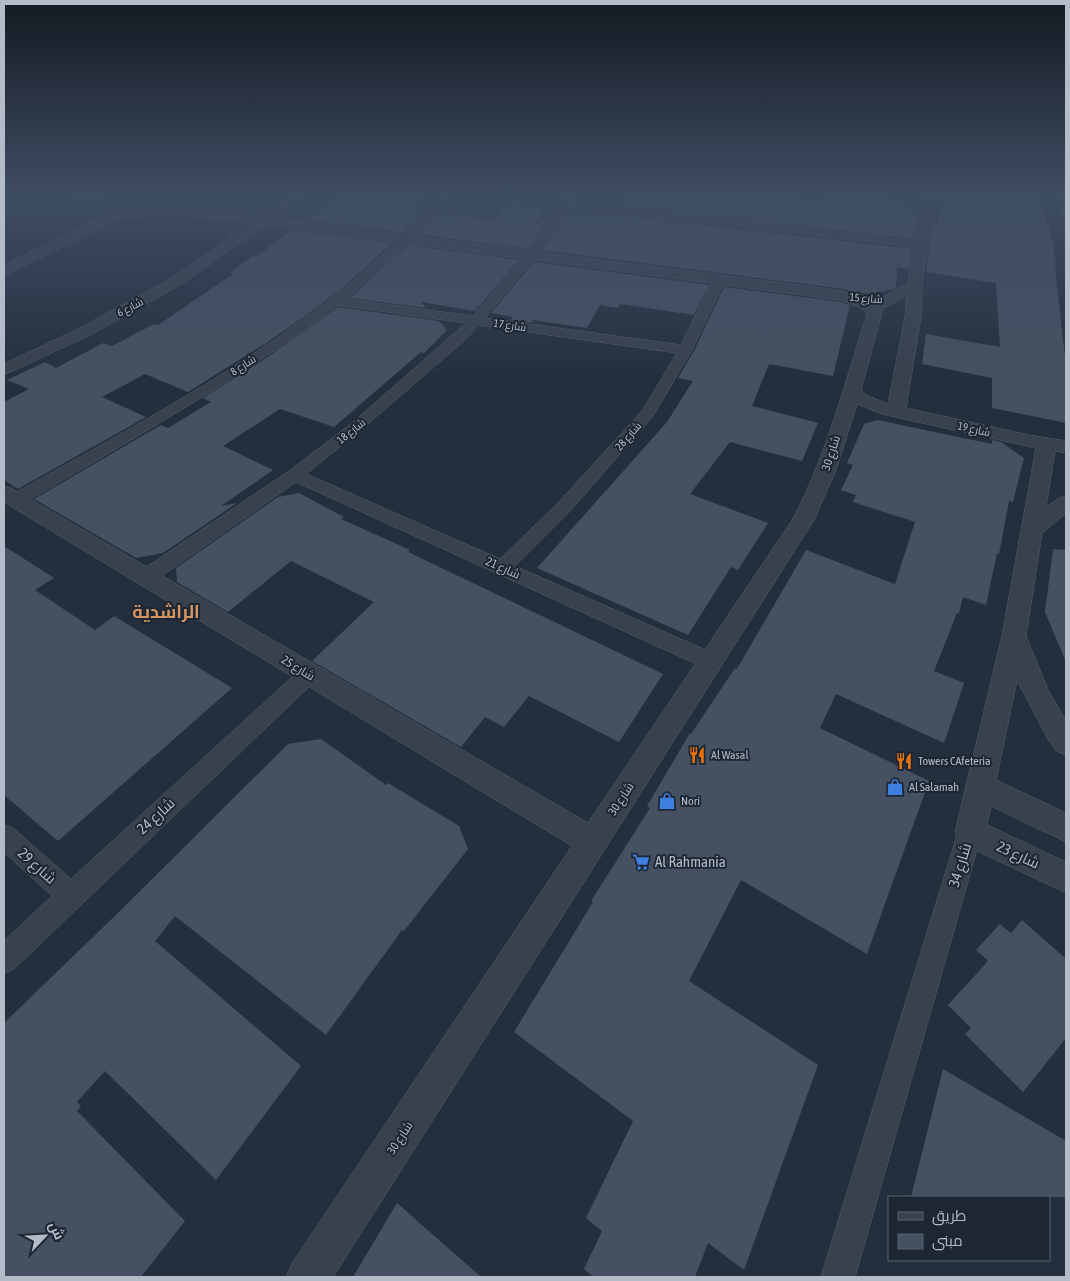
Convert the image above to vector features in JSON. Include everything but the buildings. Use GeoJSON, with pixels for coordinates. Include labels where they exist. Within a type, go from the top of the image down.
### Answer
{"type":"FeatureCollection","features":[{"type":"Feature","properties":{"kind":"street"},"geometry":{"type":"LineString","coordinates":[[4,270],[31,257]]}},
{"type":"Feature","properties":{"kind":"street","name":"شارع 6"},"geometry":{"type":"LineString","coordinates":[[4,370],[86,331],[148,298],[215,257]]}},
{"type":"Feature","properties":{"kind":"street","name":"شارع 8"},"geometry":{"type":"LineString","coordinates":[[10,497],[231,373],[336,301],[386,257]]}},
{"type":"Feature","properties":{"kind":"street","name":"شارع 18"},"geometry":{"type":"LineString","coordinates":[[146,577],[295,475],[356,427],[477,321],[530,257]]}},
{"type":"Feature","properties":{"kind":"street","name":"شارع 15"},"geometry":{"type":"LineString","coordinates":[[544,257],[844,296],[872,296],[887,299],[901,305],[913,317]]}},
{"type":"Feature","properties":{"kind":"street"},"geometry":{"type":"LineString","coordinates":[[889,410],[913,317],[919,257]]}},
{"type":"Feature","properties":{"kind":"street","name":"شارع 28"},"geometry":{"type":"LineString","coordinates":[[502,568],[564,507],[648,413],[685,350],[719,280]]}},
{"type":"Feature","properties":{"kind":"street"},"geometry":{"type":"LineString","coordinates":[[887,299],[904,293],[915,285]]}},
{"type":"Feature","properties":{"kind":"street","name":"شارع 15"},"geometry":{"type":"LineString","coordinates":[[844,296],[865,304],[874,312]]}},
{"type":"Feature","properties":{"kind":"street","name":"شارع 30"},"geometry":{"type":"LineString","coordinates":[[308,1277],[810,508],[821,483],[848,403],[874,312],[878,305],[887,299]]}},
{"type":"Feature","properties":{"kind":"street","name":"شارع 17"},"geometry":{"type":"LineString","coordinates":[[336,301],[685,350]]}},
{"type":"Feature","properties":{"kind":"street","name":"شارع 19"},"geometry":{"type":"LineString","coordinates":[[848,403],[1056,446]]}},
{"type":"Feature","properties":{"kind":"street","name":"شارع 34"},"geometry":{"type":"LineString","coordinates":[[838,1277],[982,787],[1014,636],[1030,532],[1056,446]]}},
{"type":"Feature","properties":{"kind":"street","name":"شارع 21"},"geometry":{"type":"LineString","coordinates":[[295,475],[710,662]]}},
{"type":"Feature","properties":{"kind":"street","name":"شارع 25"},"geometry":{"type":"LineString","coordinates":[[10,497],[593,842]]}},
{"type":"Feature","properties":{"kind":"street"},"geometry":{"type":"LineString","coordinates":[[1030,532],[1043,519],[1066,503]]}},
{"type":"Feature","properties":{"kind":"street"},"geometry":{"type":"LineString","coordinates":[[1014,636],[1024,668],[1040,702],[1066,743]]}},
{"type":"Feature","properties":{"kind":"street","name":"شارع 24"},"geometry":{"type":"LineString","coordinates":[[4,959],[309,674]]}},
{"type":"Feature","properties":{"kind":"street"},"geometry":{"type":"LineString","coordinates":[[982,787],[1066,828]]}},
{"type":"Feature","properties":{"kind":"street","name":"شارع 23"},"geometry":{"type":"LineString","coordinates":[[970,832],[1066,878]]}},
{"type":"Feature","properties":{"kind":"street","name":"شارع 29"},"geometry":{"type":"LineString","coordinates":[[4,836],[71,896]]}},
{"type":"Feature","properties":{"kind":"place","name":"Al Wasal"},"geometry":{"type":"Point","coordinates":[697,755]}},
{"type":"Feature","properties":{"kind":"place","name":"Towers CAfeteria"},"geometry":{"type":"Point","coordinates":[904,761]}},
{"type":"Feature","properties":{"kind":"place","name":"Al Salamah"},"geometry":{"type":"Point","coordinates":[895,787]}},
{"type":"Feature","properties":{"kind":"place","name":"Nori"},"geometry":{"type":"Point","coordinates":[667,801]}},
{"type":"Feature","properties":{"kind":"place","name":"Al Rahmania"},"geometry":{"type":"Point","coordinates":[641,862]}},
{"type":"Feature","properties":{"kind":"district","name":"الراشدية"},"geometry":{"type":"Point","coordinates":[166,612]}}]}
